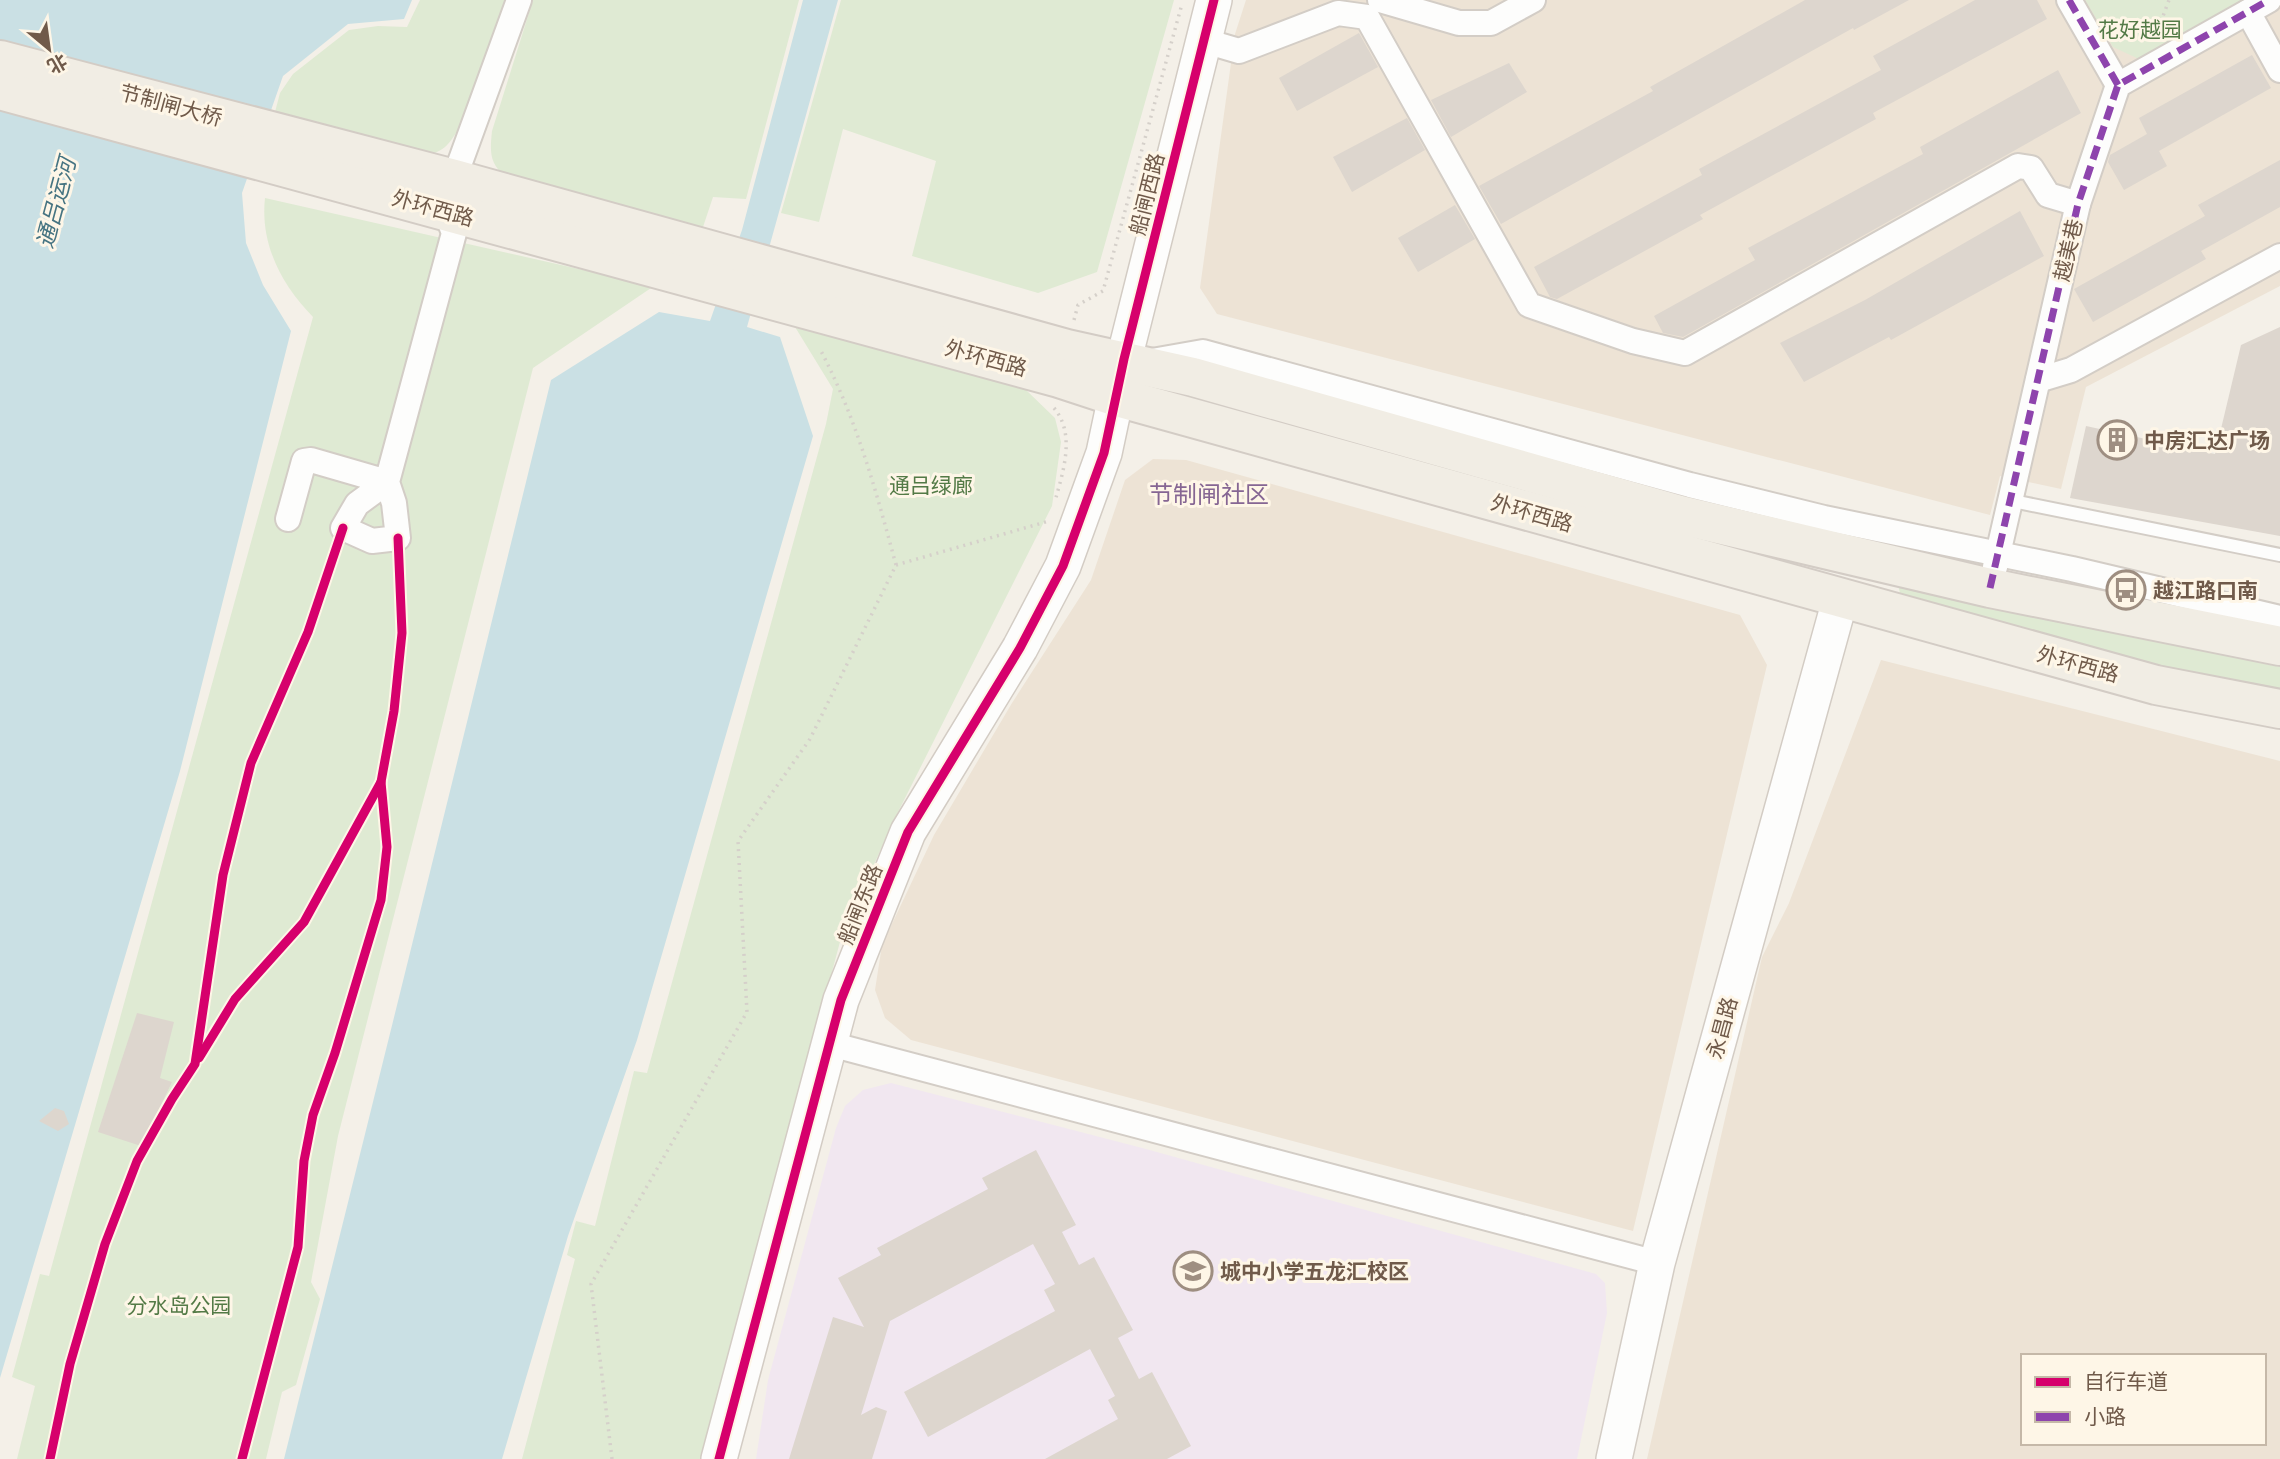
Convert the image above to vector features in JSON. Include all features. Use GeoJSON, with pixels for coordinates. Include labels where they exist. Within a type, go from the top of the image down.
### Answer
{"type":"FeatureCollection","features":[{"type":"Feature","properties":{"kind":"main road","name":"节制闸大桥"},"geometry":{"type":"LineString","coordinates":[[0,60],[335,164]]}},
{"type":"Feature","properties":{"kind":"main road","name":"节制闸大桥"},"geometry":{"type":"LineString","coordinates":[[0,90],[335,164]]}},
{"type":"Feature","properties":{"kind":"main road","name":"外环西路"},"geometry":{"type":"LineString","coordinates":[[335,164],[1063,363],[1117,397],[1840,600],[2156,685],[2280,709]]}},
{"type":"Feature","properties":{"kind":"main road","name":"外环西路"},"geometry":{"type":"LineString","coordinates":[[1063,363],[1132,361],[1680,514],[1994,570],[2280,646]]}},
{"type":"Feature","properties":{"kind":"street"},"geometry":{"type":"LineString","coordinates":[[288,519],[304,461],[311,460],[387,482],[454,233],[450,195],[519,0]]}},
{"type":"Feature","properties":{"kind":"street","name":"船闸西路"},"geometry":{"type":"LineString","coordinates":[[1117,397],[1132,361],[1214,0]]}},
{"type":"Feature","properties":{"kind":"street"},"geometry":{"type":"LineString","coordinates":[[1380,0],[1460,23],[1491,23],[1533,0]]}},
{"type":"Feature","properties":{"kind":"street"},"geometry":{"type":"LineString","coordinates":[[2069,0],[2118,85],[2258,6],[2280,70]]}},
{"type":"Feature","properties":{"kind":"street"},"geometry":{"type":"LineString","coordinates":[[1205,41],[1239,51],[1338,13],[1367,17],[1528,305],[1633,341],[1685,353],[2018,166],[2031,168],[2048,195],[2078,204]]}},
{"type":"Feature","properties":{"kind":"street","name":"越美巷"},"geometry":{"type":"LineString","coordinates":[[1994,570],[2078,204],[2118,85]]}},
{"type":"Feature","properties":{"kind":"street"},"geometry":{"type":"LineString","coordinates":[[2038,380],[2071,370],[2280,256]]}},
{"type":"Feature","properties":{"kind":"street","name":"船闸东路"},"geometry":{"type":"LineString","coordinates":[[719,1459],[841,1000],[908,831],[1020,648],[1063,566],[1104,453],[1117,397]]}},
{"type":"Feature","properties":{"kind":"street"},"geometry":{"type":"LineString","coordinates":[[1994,570],[2280,618]]}},
{"type":"Feature","properties":{"kind":"street","name":"永昌路"},"geometry":{"type":"LineString","coordinates":[[1614,1459],[1657,1263],[1840,600]]}},
{"type":"Feature","properties":{"kind":"street"},"geometry":{"type":"LineString","coordinates":[[830,1044],[1657,1263]]}},
{"type":"Feature","properties":{"kind":"lane"},"geometry":{"type":"LineString","coordinates":[[2008,500],[2280,555]]}},
{"type":"Feature","properties":{"kind":"path"},"geometry":{"type":"LineString","coordinates":[[896,565],[1050,521],[1066,448],[1065,429],[1052,406],[1078,304],[1103,291],[1184,0]]}},
{"type":"Feature","properties":{"kind":"path"},"geometry":{"type":"LineString","coordinates":[[2165,41],[2162,19],[2169,0]]}},
{"type":"Feature","properties":{"kind":"path"},"geometry":{"type":"LineString","coordinates":[[612,1459],[591,1284],[747,1012],[738,841],[810,739],[896,565],[865,449],[845,397],[821,351]]}},
{"type":"Feature","properties":{"kind":"shaded area"},"geometry":{"type":"Polygon","coordinates":[[[1246,0],[2280,0],[2280,286],[2086,387],[2061,489],[2000,476],[1990,515],[1217,314],[1200,288],[1235,34],[1246,0]]]}},
{"type":"Feature","properties":{"kind":"shaded area"},"geometry":{"type":"Polygon","coordinates":[[[1153,459],[1186,460],[1740,615],[1767,665],[1633,1231],[911,1040],[885,1018],[875,990],[882,945],[934,835],[1012,703],[1091,580],[1125,480],[1153,459]]]}},
{"type":"Feature","properties":{"kind":"shaded area"},"geometry":{"type":"Polygon","coordinates":[[[1881,660],[2280,761],[2280,1459],[1647,1459],[1762,957],[1789,903],[1881,660]]]}},
{"type":"Feature","properties":{"kind":"shaded area","name":"城中小学五龙汇校区"},"geometry":{"type":"Polygon","coordinates":[[[891,1083],[1146,1149],[1596,1274],[1605,1283],[1607,1313],[1577,1459],[756,1459],[768,1380],[836,1128],[845,1106],[863,1090],[891,1083]]]}},
{"type":"Feature","properties":{"kind":"green space"},"geometry":{"type":"Polygon","coordinates":[[[420,0],[507,0],[472,100],[454,136],[445,147],[420,155],[275,112],[280,93],[293,74],[349,30],[378,26],[407,27],[420,0]]]}},
{"type":"Feature","properties":{"kind":"green space"},"geometry":{"type":"Polygon","coordinates":[[[533,0],[799,0],[746,199],[713,197],[703,227],[505,176],[492,156],[492,131],[533,0]]]}},
{"type":"Feature","properties":{"kind":"green space"},"geometry":{"type":"Polygon","coordinates":[[[841,0],[1174,0],[1097,272],[1038,293],[912,256],[936,161],[843,129],[819,222],[781,213],[841,0]]]}},
{"type":"Feature","properties":{"kind":"green space","name":"花好越园"},"geometry":{"type":"Polygon","coordinates":[[[2085,0],[2255,0],[2141,60],[2113,47],[2085,0]]]}},
{"type":"Feature","properties":{"kind":"green space","name":"分水岛公园"},"geometry":{"type":"Polygon","coordinates":[[[265,198],[654,286],[533,368],[338,1136],[311,1282],[320,1299],[296,1385],[282,1392],[266,1459],[17,1459],[35,1386],[12,1377],[40,1274],[49,1276],[313,317],[291,291],[275,262],[266,231],[265,198]]]}},
{"type":"Feature","properties":{"kind":"green space","name":"通吕绿廊"},"geometry":{"type":"Polygon","coordinates":[[[792,322],[1026,390],[1055,418],[1061,442],[1052,506],[893,822],[841,938],[759,1246],[706,1459],[522,1459],[575,1259],[567,1255],[576,1221],[595,1226],[634,1071],[647,1073],[826,424],[833,389],[792,322]]]}},
{"type":"Feature","properties":{"kind":"green space"},"geometry":{"type":"Polygon","coordinates":[[[1898,585],[2280,667],[2280,694],[2171,672],[1906,596],[1900,593],[1898,585]]]}},
{"type":"Feature","properties":{"kind":"water","name":"通吕运河"},"geometry":{"type":"Polygon","coordinates":[[[0,0],[412,0],[404,19],[348,24],[283,76],[242,193],[246,243],[263,285],[291,331],[180,771],[0,1378],[0,0]]]}},
{"type":"Feature","properties":{"kind":"water"},"geometry":{"type":"Polygon","coordinates":[[[803,0],[838,0],[747,327],[780,337],[813,436],[637,1040],[568,1236],[502,1459],[284,1459],[551,380],[659,312],[710,321],[742,230],[803,0]]]}},
{"type":"Feature","properties":{"kind":"building"},"geometry":{"type":"Polygon","coordinates":[[[1805,0],[1909,0],[1854,30],[1853,28],[1501,224],[1479,186],[1653,91],[1650,87],[1805,0]]]}},
{"type":"Feature","properties":{"kind":"building"},"geometry":{"type":"Polygon","coordinates":[[[1975,0],[2037,0],[2047,19],[1873,113],[1876,119],[1700,215],[1703,219],[1557,299],[1550,297],[1534,267],[1702,175],[1699,169],[1881,70],[1873,56],[1975,0]]]}},
{"type":"Feature","properties":{"kind":"building"},"geometry":{"type":"Polygon","coordinates":[[[1359,33],[1378,67],[1297,111],[1279,78],[1359,33]]]}},
{"type":"Feature","properties":{"kind":"building"},"geometry":{"type":"Polygon","coordinates":[[[2252,55],[2271,88],[2159,151],[2167,166],[2124,190],[2108,162],[2110,155],[2147,134],[2139,118],[2252,55]]]}},
{"type":"Feature","properties":{"kind":"building"},"geometry":{"type":"Polygon","coordinates":[[[1509,63],[1527,92],[1451,137],[1431,100],[1509,63]]]}},
{"type":"Feature","properties":{"kind":"building"},"geometry":{"type":"Polygon","coordinates":[[[2058,70],[2081,113],[1683,337],[1663,333],[1654,316],[1755,260],[1748,248],[1923,154],[1920,147],[2058,70]]]}},
{"type":"Feature","properties":{"kind":"building"},"geometry":{"type":"Polygon","coordinates":[[[1407,118],[1425,150],[1352,192],[1333,157],[1407,118]]]}},
{"type":"Feature","properties":{"kind":"building"},"geometry":{"type":"Polygon","coordinates":[[[2280,160],[2280,207],[2201,251],[2206,259],[2093,322],[2074,289],[2205,216],[2198,205],[2280,160]]]}},
{"type":"Feature","properties":{"kind":"building"},"geometry":{"type":"Polygon","coordinates":[[[1455,205],[1475,239],[1418,272],[1398,238],[1455,205]]]}},
{"type":"Feature","properties":{"kind":"building"},"geometry":{"type":"Polygon","coordinates":[[[2020,211],[2044,256],[1891,340],[1889,337],[1804,382],[1780,343],[1865,300],[2020,211]]]}},
{"type":"Feature","properties":{"kind":"building","name":"中房汇达广场"},"geometry":{"type":"Polygon","coordinates":[[[2280,327],[2280,536],[2070,498],[2086,426],[2215,454],[2241,345],[2280,327]]]}},
{"type":"Feature","properties":{"kind":"building"},"geometry":{"type":"Polygon","coordinates":[[[137,1013],[174,1022],[160,1078],[172,1082],[141,1146],[98,1132],[137,1013]]]}},
{"type":"Feature","properties":{"kind":"building"},"geometry":{"type":"Polygon","coordinates":[[[55,1108],[64,1111],[69,1124],[58,1131],[39,1121],[55,1108]]]}},
{"type":"Feature","properties":{"kind":"building"},"geometry":{"type":"Polygon","coordinates":[[[1036,1150],[1076,1225],[1062,1232],[1079,1265],[1094,1257],[1133,1330],[1118,1338],[1139,1379],[1152,1372],[1191,1446],[1167,1459],[1045,1459],[1118,1419],[1108,1400],[1115,1396],[1090,1349],[928,1437],[904,1392],[1055,1311],[1044,1290],[1055,1284],[1033,1244],[890,1321],[861,1415],[876,1407],[887,1411],[872,1459],[789,1459],[833,1317],[864,1327],[838,1278],[881,1255],[877,1248],[988,1189],[982,1178],[1036,1150]]]}},
{"type":"Feature","properties":{"kind":"marked path"},"geometry":{"type":"LineString","coordinates":[[2069,0],[2118,85]]}},
{"type":"Feature","properties":{"kind":"marked path"},"geometry":{"type":"LineString","coordinates":[[1990,588],[2078,204],[2118,85],[2269,0]]}},
{"type":"Feature","properties":{"kind":"cycle path"},"geometry":{"type":"LineString","coordinates":[[719,1459],[841,1000],[908,832],[1020,648],[1063,566],[1104,453],[1124,359],[1214,0]]}},
{"type":"Feature","properties":{"kind":"cycle path"},"geometry":{"type":"LineString","coordinates":[[50,1459],[70,1364],[105,1244],[137,1161],[195,1064],[223,875],[251,763],[308,632],[343,528]]}},
{"type":"Feature","properties":{"kind":"cycle path"},"geometry":{"type":"LineString","coordinates":[[242,1459],[298,1247],[304,1161],[313,1115],[335,1053],[381,900],[387,847],[381,782],[394,711],[402,633],[398,538]]}},
{"type":"Feature","properties":{"kind":"cycle path"},"geometry":{"type":"LineString","coordinates":[[199,1058],[235,999],[304,922],[381,782]]}},
{"type":"Feature","properties":{"kind":"place","name":"中房汇达广场"},"geometry":{"type":"Point","coordinates":[2117,440]}},
{"type":"Feature","properties":{"kind":"place","name":"越江路口南"},"geometry":{"type":"Point","coordinates":[2126,590]}},
{"type":"Feature","properties":{"kind":"place","name":"城中小学五龙汇校区"},"geometry":{"type":"Point","coordinates":[1193,1271]}},
{"type":"Feature","properties":{"kind":"district","name":"节制闸社区"},"geometry":{"type":"Point","coordinates":[1209,494]}}]}
